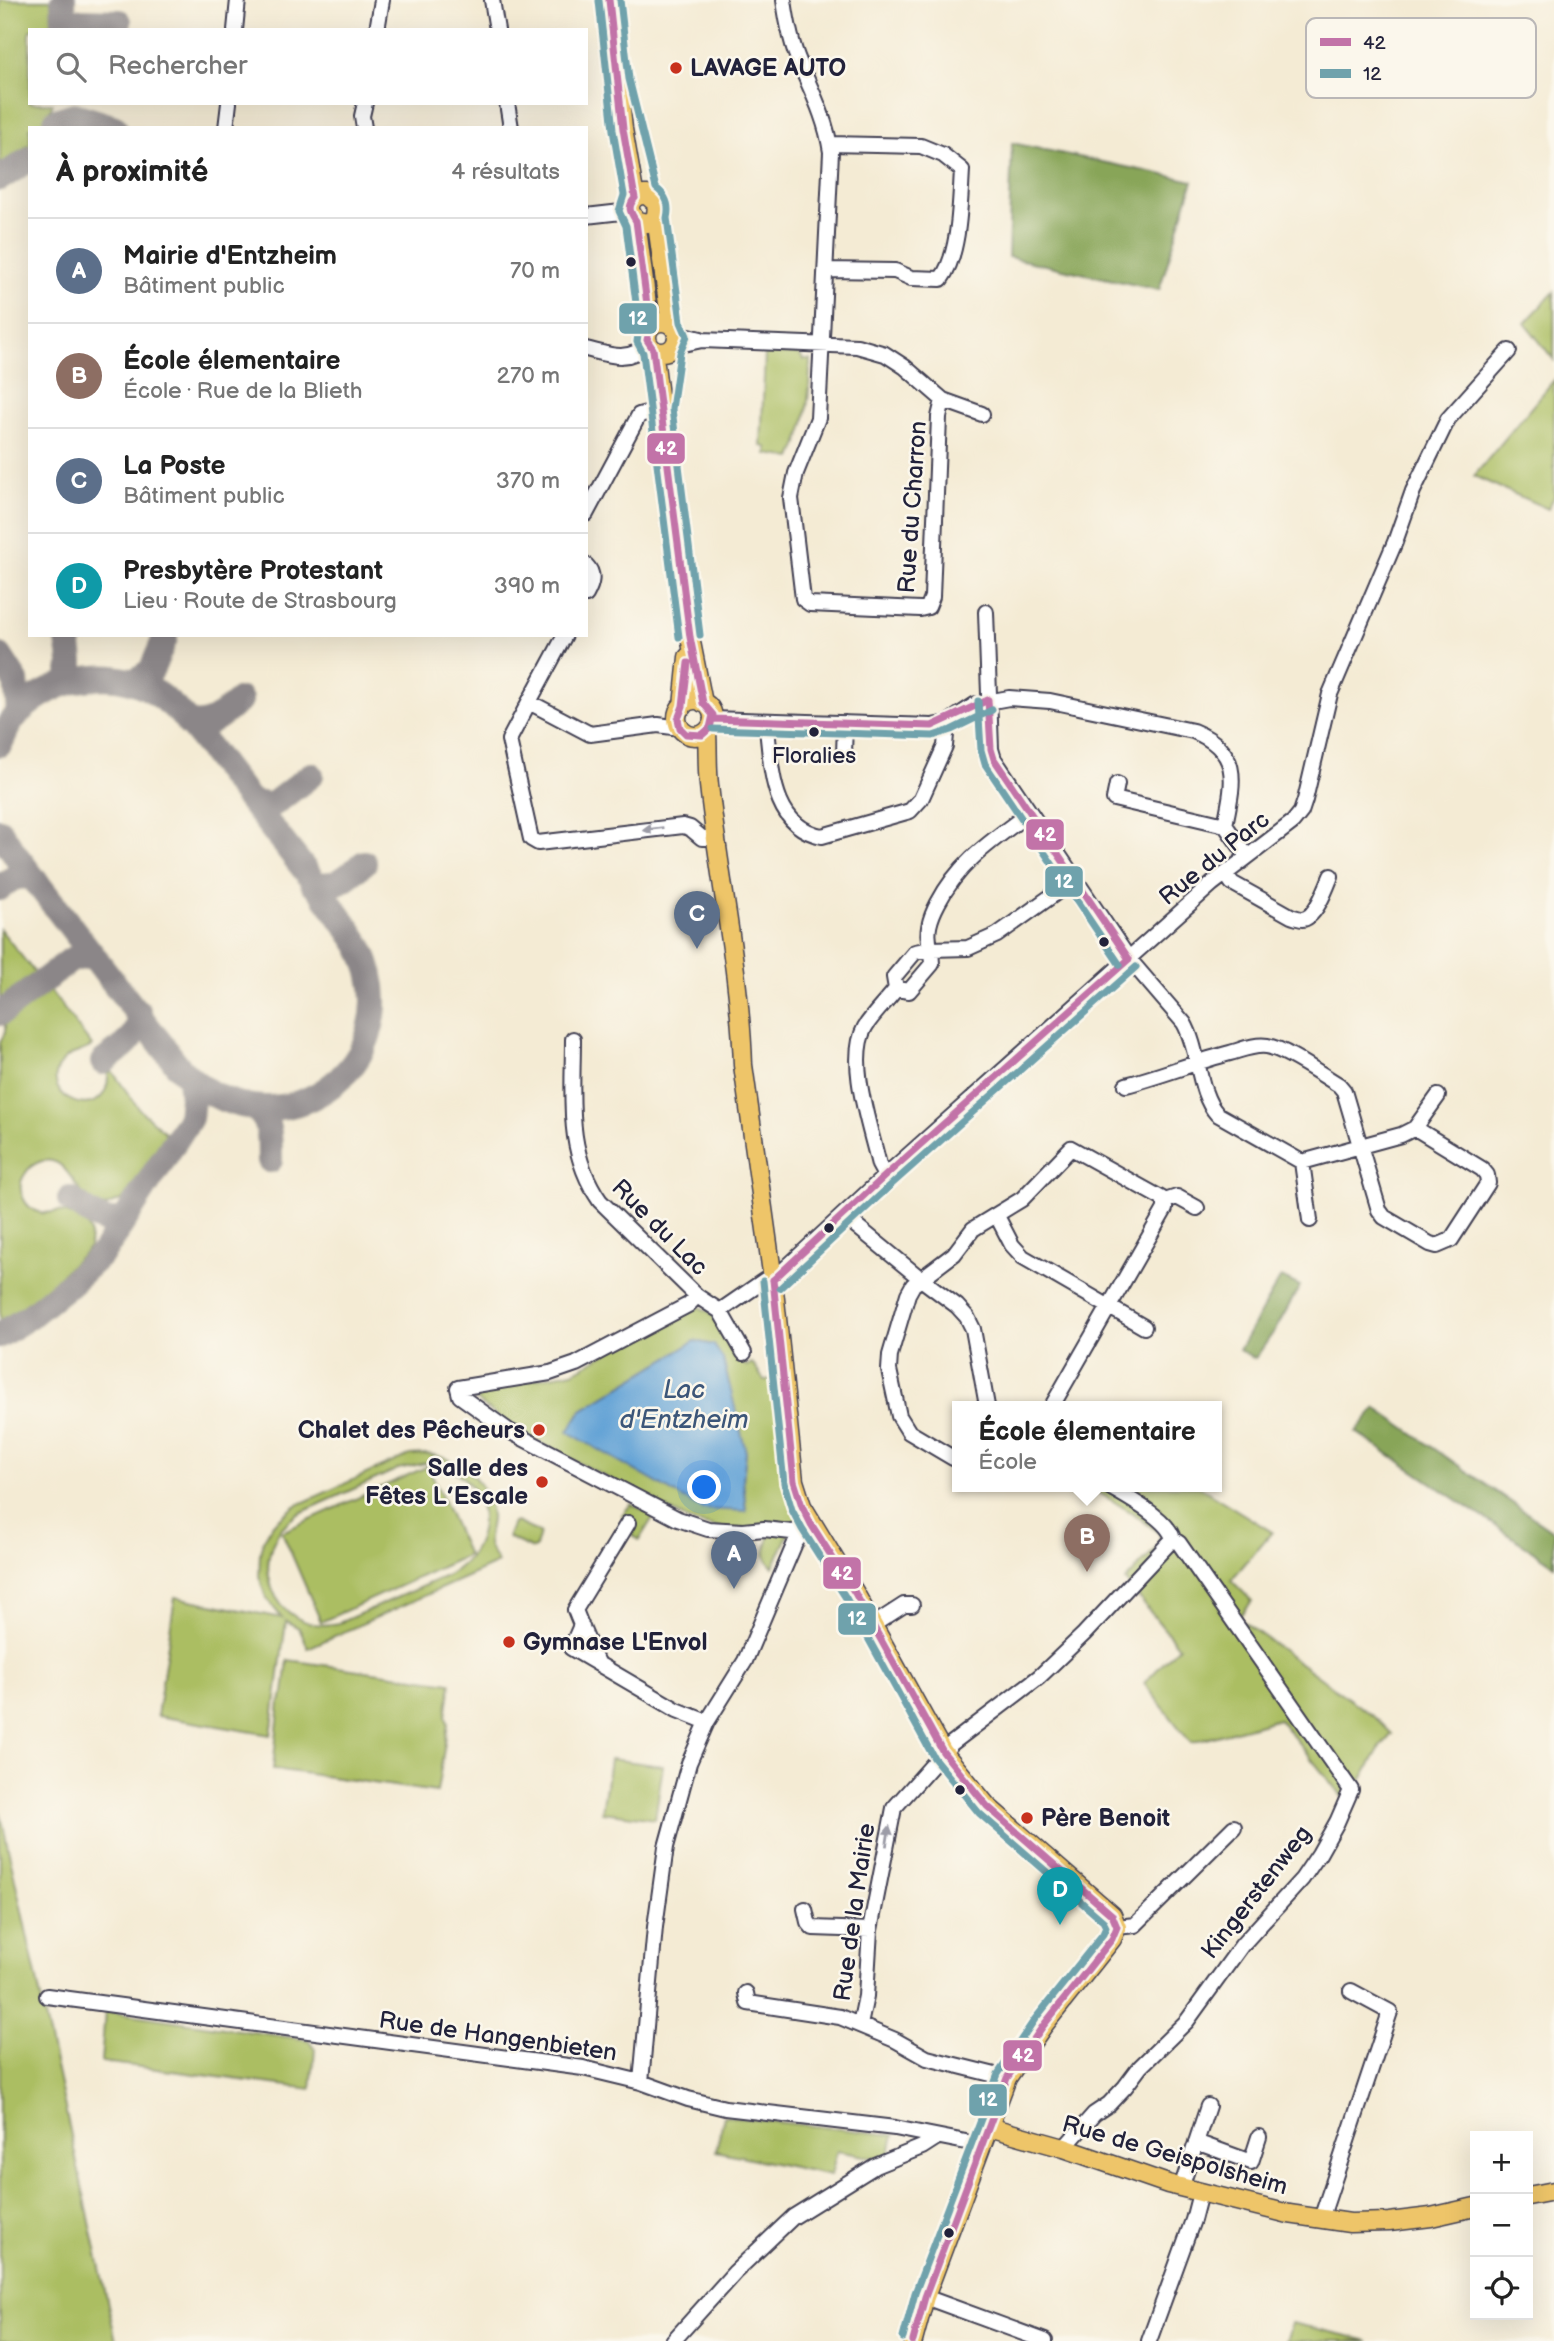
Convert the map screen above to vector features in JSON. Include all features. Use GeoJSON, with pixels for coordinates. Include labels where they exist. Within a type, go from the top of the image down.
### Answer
{"type":"FeatureCollection","features":[{"type":"Feature","properties":{"kind":"main road"},"geometry":{"type":"LineString","coordinates":[[609,0],[637,206],[663,339]]}},
{"type":"Feature","properties":{"kind":"main road"},"geometry":{"type":"LineString","coordinates":[[637,206],[657,204],[663,339],[661,409],[690,637],[703,703],[693,701],[692,722]]}},
{"type":"Feature","properties":{"kind":"main road"},"geometry":{"type":"LineString","coordinates":[[690,637],[692,722],[708,784],[716,838],[743,1065],[773,1280],[790,1447],[806,1528],[873,1625],[943,1752],[987,1806],[1112,1915],[1117,1927],[1112,1939],[1043,2026],[1007,2078],[925,2297],[913,2341]]}},
{"type":"Feature","properties":{"kind":"main road","name":"Rue de Geispolsheim"},"geometry":{"type":"LineString","coordinates":[[989,2127],[1063,2148],[1181,2188],[1289,2214],[1350,2222],[1399,2221],[1470,2208]]}},
{"type":"Feature","properties":{"kind":"main road"},"geometry":{"type":"LineString","coordinates":[[1533,2195],[1554,2191]]}},
{"type":"Feature","properties":{"kind":"street"},"geometry":{"type":"LineString","coordinates":[[235,28],[238,0]]}},
{"type":"Feature","properties":{"kind":"street"},"geometry":{"type":"LineString","coordinates":[[377,28],[382,0]]}},
{"type":"Feature","properties":{"kind":"street"},"geometry":{"type":"LineString","coordinates":[[492,0],[497,28]]}},
{"type":"Feature","properties":{"kind":"street"},"geometry":{"type":"LineString","coordinates":[[784,0],[788,28],[799,62],[822,110],[830,144],[831,182],[822,344]]}},
{"type":"Feature","properties":{"kind":"street"},"geometry":{"type":"LineString","coordinates":[[226,126],[229,105]]}},
{"type":"Feature","properties":{"kind":"street"},"geometry":{"type":"LineString","coordinates":[[364,126],[365,105]]}},
{"type":"Feature","properties":{"kind":"street"},"geometry":{"type":"LineString","coordinates":[[507,105],[511,126]]}},
{"type":"Feature","properties":{"kind":"street"},"geometry":{"type":"LineString","coordinates":[[826,270],[895,271],[911,278],[941,279],[948,270],[958,222],[962,170],[943,155],[921,146],[830,144]]}},
{"type":"Feature","properties":{"kind":"street"},"geometry":{"type":"LineString","coordinates":[[588,216],[637,206]]}},
{"type":"Feature","properties":{"kind":"street"},"geometry":{"type":"LineString","coordinates":[[588,350],[610,356],[629,356],[663,339],[857,346],[885,354],[905,367],[943,400],[982,414]]}},
{"type":"Feature","properties":{"kind":"street","name":"Rue du Charron"},"geometry":{"type":"LineString","coordinates":[[822,344],[818,418],[796,473],[790,498],[803,599],[810,604],[920,609],[928,607],[932,597],[939,417],[943,400]]}},
{"type":"Feature","properties":{"kind":"street","name":"Rue du Parc"},"geometry":{"type":"LineString","coordinates":[[773,1280],[1129,959],[1247,856],[1293,822],[1301,812],[1330,694],[1395,542],[1413,491],[1448,419],[1509,351]]}},
{"type":"Feature","properties":{"kind":"street"},"geometry":{"type":"LineString","coordinates":[[588,510],[639,415],[661,409]]}},
{"type":"Feature","properties":{"kind":"street"},"geometry":{"type":"LineString","coordinates":[[588,569],[592,576],[592,585],[588,592]]}},
{"type":"Feature","properties":{"kind":"street"},"geometry":{"type":"LineString","coordinates":[[986,612],[988,700],[994,759],[1129,959],[1184,1023],[1190,1034],[1208,1104],[1217,1114],[1302,1162],[1401,1135],[1416,1128],[1437,1096]]}},
{"type":"Feature","properties":{"kind":"street"},"geometry":{"type":"LineString","coordinates":[[564,637],[509,740],[531,839],[538,843],[683,826],[691,828],[702,838],[716,838]]}},
{"type":"Feature","properties":{"kind":"street"},"geometry":{"type":"LineString","coordinates":[[530,702],[590,734],[692,722],[766,721],[932,726],[947,723],[976,704],[988,700],[1009,698],[1050,701],[1193,731],[1209,737],[1220,747],[1231,764],[1233,785],[1225,825]]}},
{"type":"Feature","properties":{"kind":"street"},"geometry":{"type":"LineString","coordinates":[[766,721],[778,797],[799,829],[808,834],[822,836],[910,811],[920,799],[946,746],[947,723]]}},
{"type":"Feature","properties":{"kind":"street"},"geometry":{"type":"LineString","coordinates":[[844,754],[845,723]]}},
{"type":"Feature","properties":{"kind":"street"},"geometry":{"type":"LineString","coordinates":[[1117,785],[1114,799],[1225,825],[1247,856]]}},
{"type":"Feature","properties":{"kind":"street"},"geometry":{"type":"LineString","coordinates":[[897,989],[909,991],[932,964],[926,935],[948,884],[980,849],[1029,813]]}},
{"type":"Feature","properties":{"kind":"street"},"geometry":{"type":"LineString","coordinates":[[1226,874],[1232,883],[1302,920],[1315,910],[1331,876]]}},
{"type":"Feature","properties":{"kind":"street"},"geometry":{"type":"LineString","coordinates":[[897,989],[894,977],[915,952],[968,948],[998,935],[1074,880]]}},
{"type":"Feature","properties":{"kind":"street"},"geometry":{"type":"LineString","coordinates":[[886,1176],[879,1166],[857,1070],[859,1045],[865,1028],[897,989]]}},
{"type":"Feature","properties":{"kind":"street","name":"Rue du Lac"},"geometry":{"type":"LineString","coordinates":[[573,1039],[576,1150],[588,1184],[600,1201],[696,1296],[720,1311],[744,1353]]}},
{"type":"Feature","properties":{"kind":"street"},"geometry":{"type":"LineString","coordinates":[[1126,1085],[1254,1046],[1267,1045],[1280,1051],[1339,1085],[1344,1091],[1378,1210],[1384,1217],[1437,1246],[1451,1240],[1489,1183],[1482,1169],[1416,1128]]}},
{"type":"Feature","properties":{"kind":"street"},"geometry":{"type":"LineString","coordinates":[[952,1457],[909,1432],[899,1416],[889,1370],[890,1355],[913,1284],[954,1254],[973,1229],[1022,1199],[1071,1148],[1165,1201],[1177,1197],[1197,1208]]}},
{"type":"Feature","properties":{"kind":"street"},"geometry":{"type":"LineString","coordinates":[[1302,1162],[1310,1220]]}},
{"type":"Feature","properties":{"kind":"street"},"geometry":{"type":"LineString","coordinates":[[1055,1401],[1165,1209],[1165,1201]]}},
{"type":"Feature","properties":{"kind":"street"},"geometry":{"type":"LineString","coordinates":[[844,1215],[967,1317],[972,1329],[986,1401]]}},
{"type":"Feature","properties":{"kind":"street"},"geometry":{"type":"LineString","coordinates":[[997,1216],[1012,1245],[1023,1256],[1144,1327]]}},
{"type":"Feature","properties":{"kind":"street"},"geometry":{"type":"LineString","coordinates":[[720,1311],[765,1280],[773,1280]]}},
{"type":"Feature","properties":{"kind":"street"},"geometry":{"type":"LineString","coordinates":[[641,2082],[655,1927],[664,1877],[666,1847],[689,1763],[707,1723],[745,1661],[806,1528],[743,1531],[708,1528],[678,1519],[509,1431],[460,1396],[458,1388],[550,1373],[576,1364],[688,1305],[696,1296]]}},
{"type":"Feature","properties":{"kind":"street"},"geometry":{"type":"LineString","coordinates":[[1117,1492],[1164,1523],[1172,1531],[1173,1539]]}},
{"type":"Feature","properties":{"kind":"street"},"geometry":{"type":"LineString","coordinates":[[628,1523],[575,1611],[581,1625],[571,1648],[677,1710],[707,1723]]}},
{"type":"Feature","properties":{"kind":"street","name":"Rue de la Mairie"},"geometry":{"type":"LineString","coordinates":[[1007,2078],[927,2058],[860,2025],[866,1996],[870,1930],[894,1808],[943,1752],[1039,1677],[1084,1634],[1173,1539]]}},
{"type":"Feature","properties":{"kind":"street","name":"Kingerstenweg"},"geometry":{"type":"LineString","coordinates":[[1063,2148],[1094,2114],[1125,2088],[1140,2067],[1187,2021],[1242,1945],[1297,1885],[1324,1846],[1347,1802],[1350,1790],[1179,1543],[1173,1539]]}},
{"type":"Feature","properties":{"kind":"street"},"geometry":{"type":"LineString","coordinates":[[873,1625],[904,1605],[912,1605]]}},
{"type":"Feature","properties":{"kind":"street"},"geometry":{"type":"LineString","coordinates":[[1117,1927],[1135,1925],[1234,1826]]}},
{"type":"Feature","properties":{"kind":"street"},"geometry":{"type":"LineString","coordinates":[[805,1909],[808,1922],[813,1928],[870,1930]]}},
{"type":"Feature","properties":{"kind":"street"},"geometry":{"type":"LineString","coordinates":[[1321,2219],[1390,2012],[1351,1991]]}},
{"type":"Feature","properties":{"kind":"street"},"geometry":{"type":"LineString","coordinates":[[746,1993],[748,2003],[840,2017],[860,2025]]}},
{"type":"Feature","properties":{"kind":"street","name":"Rue de Hangenbieten"},"geometry":{"type":"LineString","coordinates":[[47,1996],[583,2068],[641,2082],[688,2099],[725,2108],[895,2128],[981,2145]]}},
{"type":"Feature","properties":{"kind":"street"},"geometry":{"type":"LineString","coordinates":[[1181,2188],[1208,2106]]}},
{"type":"Feature","properties":{"kind":"street"},"geometry":{"type":"LineString","coordinates":[[1196,2142],[1251,2162],[1259,2137]]}},
{"type":"Feature","properties":{"kind":"street"},"geometry":{"type":"LineString","coordinates":[[673,2341],[735,2272],[793,2217],[875,2166],[922,2147],[936,2138]]}},
{"type":"Feature","properties":{"kind":"street"},"geometry":{"type":"LineString","coordinates":[[1149,2341],[1193,2220],[1200,2193]]}},
{"type":"Feature","properties":{"kind":"street"},"geometry":{"type":"LineString","coordinates":[[925,2297],[1045,2341]]}},
{"type":"Feature","properties":{"kind":"green space"},"geometry":{"type":"Polygon","coordinates":[[[0,0],[53,0],[54,28],[28,28],[28,105],[52,105],[44,126],[28,126],[28,146],[0,167],[0,0]]]}},
{"type":"Feature","properties":{"kind":"green space"},"geometry":{"type":"Polygon","coordinates":[[[1012,143],[1193,181],[1159,290],[1008,257],[1012,143]]]}},
{"type":"Feature","properties":{"kind":"green space"},"geometry":{"type":"Polygon","coordinates":[[[1554,292],[1554,360],[1525,323],[1554,292]]]}},
{"type":"Feature","properties":{"kind":"green space"},"geometry":{"type":"Polygon","coordinates":[[[765,353],[800,354],[803,360],[810,360],[807,410],[792,458],[767,454],[767,447],[761,446],[765,353]]]}},
{"type":"Feature","properties":{"kind":"green space"},"geometry":{"type":"Polygon","coordinates":[[[1554,380],[1554,497],[1548,509],[1474,476],[1554,380]]]}},
{"type":"Feature","properties":{"kind":"green space"},"geometry":{"type":"Polygon","coordinates":[[[0,929],[35,973],[0,1000],[0,929]]]}},
{"type":"Feature","properties":{"kind":"green space"},"geometry":{"type":"Polygon","coordinates":[[[49,989],[92,1046],[63,1061],[56,1074],[57,1086],[64,1096],[86,1104],[97,1100],[105,1090],[108,1073],[112,1071],[140,1110],[168,1135],[133,1192],[126,1198],[104,1207],[94,1204],[86,1197],[67,1172],[52,1161],[42,1161],[28,1169],[21,1185],[26,1203],[35,1211],[63,1212],[87,1224],[90,1233],[89,1248],[39,1296],[0,1321],[0,1043],[5,1032],[5,1023],[31,1000],[49,989]]]}},
{"type":"Feature","properties":{"kind":"green space"},"geometry":{"type":"Polygon","coordinates":[[[1281,1277],[1300,1286],[1255,1359],[1239,1350],[1281,1277]]]}},
{"type":"Feature","properties":{"kind":"green space"},"geometry":{"type":"Polygon","coordinates":[[[699,1307],[710,1312],[746,1366],[752,1363],[764,1380],[779,1379],[804,1523],[787,1537],[773,1567],[766,1556],[770,1534],[754,1536],[751,1543],[742,1547],[740,1533],[692,1522],[512,1428],[465,1391],[573,1372],[653,1327],[699,1307]],[[695,1341],[582,1410],[569,1432],[746,1511],[743,1480],[746,1452],[695,1341]]]}},
{"type":"Feature","properties":{"kind":"green space"},"geometry":{"type":"Polygon","coordinates":[[[1376,1408],[1554,1532],[1554,1565],[1356,1432],[1376,1408]]]}},
{"type":"Feature","properties":{"kind":"green space"},"geometry":{"type":"Polygon","coordinates":[[[427,1454],[450,1460],[470,1473],[478,1482],[489,1503],[491,1518],[488,1545],[498,1563],[308,1648],[299,1628],[286,1621],[271,1735],[157,1716],[175,1597],[282,1618],[266,1598],[259,1576],[263,1541],[273,1524],[295,1506],[410,1455],[427,1454]],[[426,1463],[398,1469],[298,1514],[281,1530],[271,1549],[268,1569],[272,1588],[282,1605],[296,1618],[316,1624],[339,1623],[448,1575],[465,1562],[476,1545],[481,1527],[481,1509],[475,1492],[464,1478],[447,1468],[426,1463]]]}},
{"type":"Feature","properties":{"kind":"green space"},"geometry":{"type":"Polygon","coordinates":[[[428,1466],[468,1555],[321,1622],[282,1532],[428,1466]]]}},
{"type":"Feature","properties":{"kind":"green space"},"geometry":{"type":"Polygon","coordinates":[[[1098,1492],[1208,1492],[1272,1532],[1231,1580],[1252,1601],[1238,1618],[1378,1720],[1392,1734],[1379,1749],[1348,1804],[1279,1719],[1191,1743],[1144,1683],[1179,1647],[1125,1581],[1159,1545],[1160,1534],[1098,1492]]]}},
{"type":"Feature","properties":{"kind":"green space"},"geometry":{"type":"Polygon","coordinates":[[[631,1504],[654,1516],[639,1540],[627,1531],[632,1522],[622,1515],[631,1504]]]}},
{"type":"Feature","properties":{"kind":"green space"},"geometry":{"type":"Polygon","coordinates":[[[513,1523],[540,1533],[536,1547],[533,1549],[509,1538],[513,1523]]]}},
{"type":"Feature","properties":{"kind":"green space"},"geometry":{"type":"Polygon","coordinates":[[[288,1660],[451,1683],[446,1716],[448,1724],[437,1792],[273,1769],[280,1701],[284,1693],[288,1660]]]}},
{"type":"Feature","properties":{"kind":"green space"},"geometry":{"type":"Polygon","coordinates":[[[610,1759],[663,1766],[655,1819],[602,1812],[610,1759]]]}},
{"type":"Feature","properties":{"kind":"green space"},"geometry":{"type":"Polygon","coordinates":[[[0,1811],[116,2341],[0,2341],[0,1811]]]}},
{"type":"Feature","properties":{"kind":"green space"},"geometry":{"type":"Polygon","coordinates":[[[105,2011],[309,2040],[315,2049],[311,2089],[101,2062],[105,2011]]]}},
{"type":"Feature","properties":{"kind":"green space"},"geometry":{"type":"Polygon","coordinates":[[[724,2116],[894,2135],[890,2153],[880,2159],[837,2151],[831,2175],[716,2151],[724,2116]]]}},
{"type":"Feature","properties":{"kind":"green space"},"geometry":{"type":"Polygon","coordinates":[[[1292,2323],[1369,2341],[1286,2341],[1292,2323]]]}},
{"type":"Feature","properties":{"kind":"water","name":"Lac d'Entzheim"},"geometry":{"type":"Polygon","coordinates":[[[695,1341],[714,1345],[723,1359],[746,1452],[743,1480],[746,1511],[702,1509],[568,1432],[582,1410],[695,1341]]]}},
{"type":"Feature","properties":{"kind":"taxiway"},"geometry":{"type":"LineString","coordinates":[[63,0],[64,28]]}},
{"type":"Feature","properties":{"kind":"taxiway"},"geometry":{"type":"LineString","coordinates":[[69,28],[78,21],[119,22]]}},
{"type":"Feature","properties":{"kind":"taxiway"},"geometry":{"type":"LineString","coordinates":[[56,121],[74,115],[109,126]]}},
{"type":"Feature","properties":{"kind":"taxiway"},"geometry":{"type":"LineString","coordinates":[[0,178],[28,160]]}},
{"type":"Feature","properties":{"kind":"taxiway"},"geometry":{"type":"LineString","coordinates":[[65,684],[71,666],[67,637]]}},
{"type":"Feature","properties":{"kind":"taxiway"},"geometry":{"type":"LineString","coordinates":[[133,682],[151,671],[165,638]]}},
{"type":"Feature","properties":{"kind":"taxiway"},"geometry":{"type":"LineString","coordinates":[[0,656],[16,681],[19,712]]}},
{"type":"Feature","properties":{"kind":"taxiway"},"geometry":{"type":"LineString","coordinates":[[0,744],[12,720],[26,706],[43,694],[80,680],[119,679],[138,684],[167,701],[196,732],[313,881],[360,946],[373,989],[370,1029],[354,1063],[327,1089],[293,1104],[255,1107],[215,1095],[178,1066],[17,857],[0,831]]}},
{"type":"Feature","properties":{"kind":"taxiway"},"geometry":{"type":"LineString","coordinates":[[189,724],[211,722],[240,700]]}},
{"type":"Feature","properties":{"kind":"taxiway"},"geometry":{"type":"LineString","coordinates":[[252,803],[275,803],[311,775]]}},
{"type":"Feature","properties":{"kind":"taxiway"},"geometry":{"type":"LineString","coordinates":[[313,883],[335,883],[364,863]]}},
{"type":"Feature","properties":{"kind":"taxiway"},"geometry":{"type":"LineString","coordinates":[[0,888],[15,878],[33,878]]}},
{"type":"Feature","properties":{"kind":"taxiway"},"geometry":{"type":"LineString","coordinates":[[1,1013],[71,960],[86,956],[96,959]]}},
{"type":"Feature","properties":{"kind":"taxiway"},"geometry":{"type":"LineString","coordinates":[[103,1062],[133,1036],[139,1013]]}},
{"type":"Feature","properties":{"kind":"taxiway"},"geometry":{"type":"LineString","coordinates":[[0,1335],[30,1316],[103,1253],[190,1118],[190,1079]]}},
{"type":"Feature","properties":{"kind":"taxiway"},"geometry":{"type":"LineString","coordinates":[[255,1109],[267,1125],[270,1160]]}},
{"type":"Feature","properties":{"kind":"taxiway"},"geometry":{"type":"LineString","coordinates":[[70,1199],[103,1220],[118,1221],[126,1218]]}},
{"type":"Feature","properties":{"kind":"transit line","name":"42"},"geometry":{"type":"LineString","coordinates":[[609,0],[623,129],[635,198]]}},
{"type":"Feature","properties":{"kind":"transit line","name":"12"},"geometry":{"type":"LineString","coordinates":[[620,0],[629,79],[656,188],[663,194],[668,205],[667,218],[681,322],[687,336],[680,353],[672,409],[700,635]]}},
{"type":"Feature","properties":{"kind":"transit line","name":"12"},"geometry":{"type":"LineString","coordinates":[[599,1],[613,130],[624,195],[619,211],[626,226],[639,326],[637,342],[643,353],[679,637]]}},
{"type":"Feature","properties":{"kind":"transit line","name":"42"},"geometry":{"type":"LineString","coordinates":[[635,198],[630,210],[636,221],[650,327],[647,340],[653,349],[690,637],[703,703]]}},
{"type":"Feature","properties":{"kind":"transit line","name":"42"},"geometry":{"type":"LineString","coordinates":[[688,663],[683,706],[678,719],[680,728],[686,734],[702,735],[710,728],[713,715],[703,703]]}},
{"type":"Feature","properties":{"kind":"transit line","name":"42"},"geometry":{"type":"LineString","coordinates":[[988,700],[994,759],[1129,959]]}},
{"type":"Feature","properties":{"kind":"transit line","name":"42"},"geometry":{"type":"LineString","coordinates":[[713,719],[932,726],[988,700]]}},
{"type":"Feature","properties":{"kind":"transit line","name":"12"},"geometry":{"type":"LineString","coordinates":[[978,701],[981,750],[985,764],[1120,965]]}},
{"type":"Feature","properties":{"kind":"transit line","name":"12"},"geometry":{"type":"LineString","coordinates":[[713,729],[933,736],[992,710]]}},
{"type":"Feature","properties":{"kind":"transit line","name":"42"},"geometry":{"type":"LineString","coordinates":[[773,1280],[885,1176],[1129,959]]}},
{"type":"Feature","properties":{"kind":"transit line","name":"12"},"geometry":{"type":"LineString","coordinates":[[780,1288],[892,1184],[1136,967]]}},
{"type":"Feature","properties":{"kind":"transit line","name":"42"},"geometry":{"type":"LineString","coordinates":[[773,1280],[794,1481],[811,1524],[855,1593],[943,1752],[987,1806],[1112,1915],[1117,1927],[1112,1939],[1043,2026],[1007,2078],[925,2297],[913,2341]]}},
{"type":"Feature","properties":{"kind":"transit line","name":"12"},"geometry":{"type":"LineString","coordinates":[[763,1281],[784,1483],[792,1510],[802,1529],[846,1598],[934,1758],[979,1813],[1103,1921],[1106,1927],[1035,2019],[998,2074],[915,2293],[903,2338]]}},
{"type":"Feature","properties":{"kind":"place","name":"LAVAGE AUTO"},"geometry":{"type":"Point","coordinates":[676,68]}},
{"type":"Feature","properties":{"kind":"place","name":"Floralies"},"geometry":{"type":"Point","coordinates":[814,732]}},
{"type":"Feature","properties":{"kind":"place","name":"La Poste"},"geometry":{"type":"Point","coordinates":[697,949]}},
{"type":"Feature","properties":{"kind":"place","name":"Chalet des Pêcheurs"},"geometry":{"type":"Point","coordinates":[539,1430]}},
{"type":"Feature","properties":{"kind":"place","name":"Salle des Fêtes L’Escale"},"geometry":{"type":"Point","coordinates":[542,1482]}},
{"type":"Feature","properties":{"kind":"place","name":"École élementaire"},"geometry":{"type":"Point","coordinates":[1087,1572]}},
{"type":"Feature","properties":{"kind":"place","name":"Mairie d'Entzheim"},"geometry":{"type":"Point","coordinates":[734,1589]}},
{"type":"Feature","properties":{"kind":"place","name":"Gymnase L'Envol"},"geometry":{"type":"Point","coordinates":[509,1642]}},
{"type":"Feature","properties":{"kind":"place","name":"Père Benoit"},"geometry":{"type":"Point","coordinates":[1027,1818]}},
{"type":"Feature","properties":{"kind":"place","name":"Presbytère Protestant"},"geometry":{"type":"Point","coordinates":[1060,1925]}}]}
